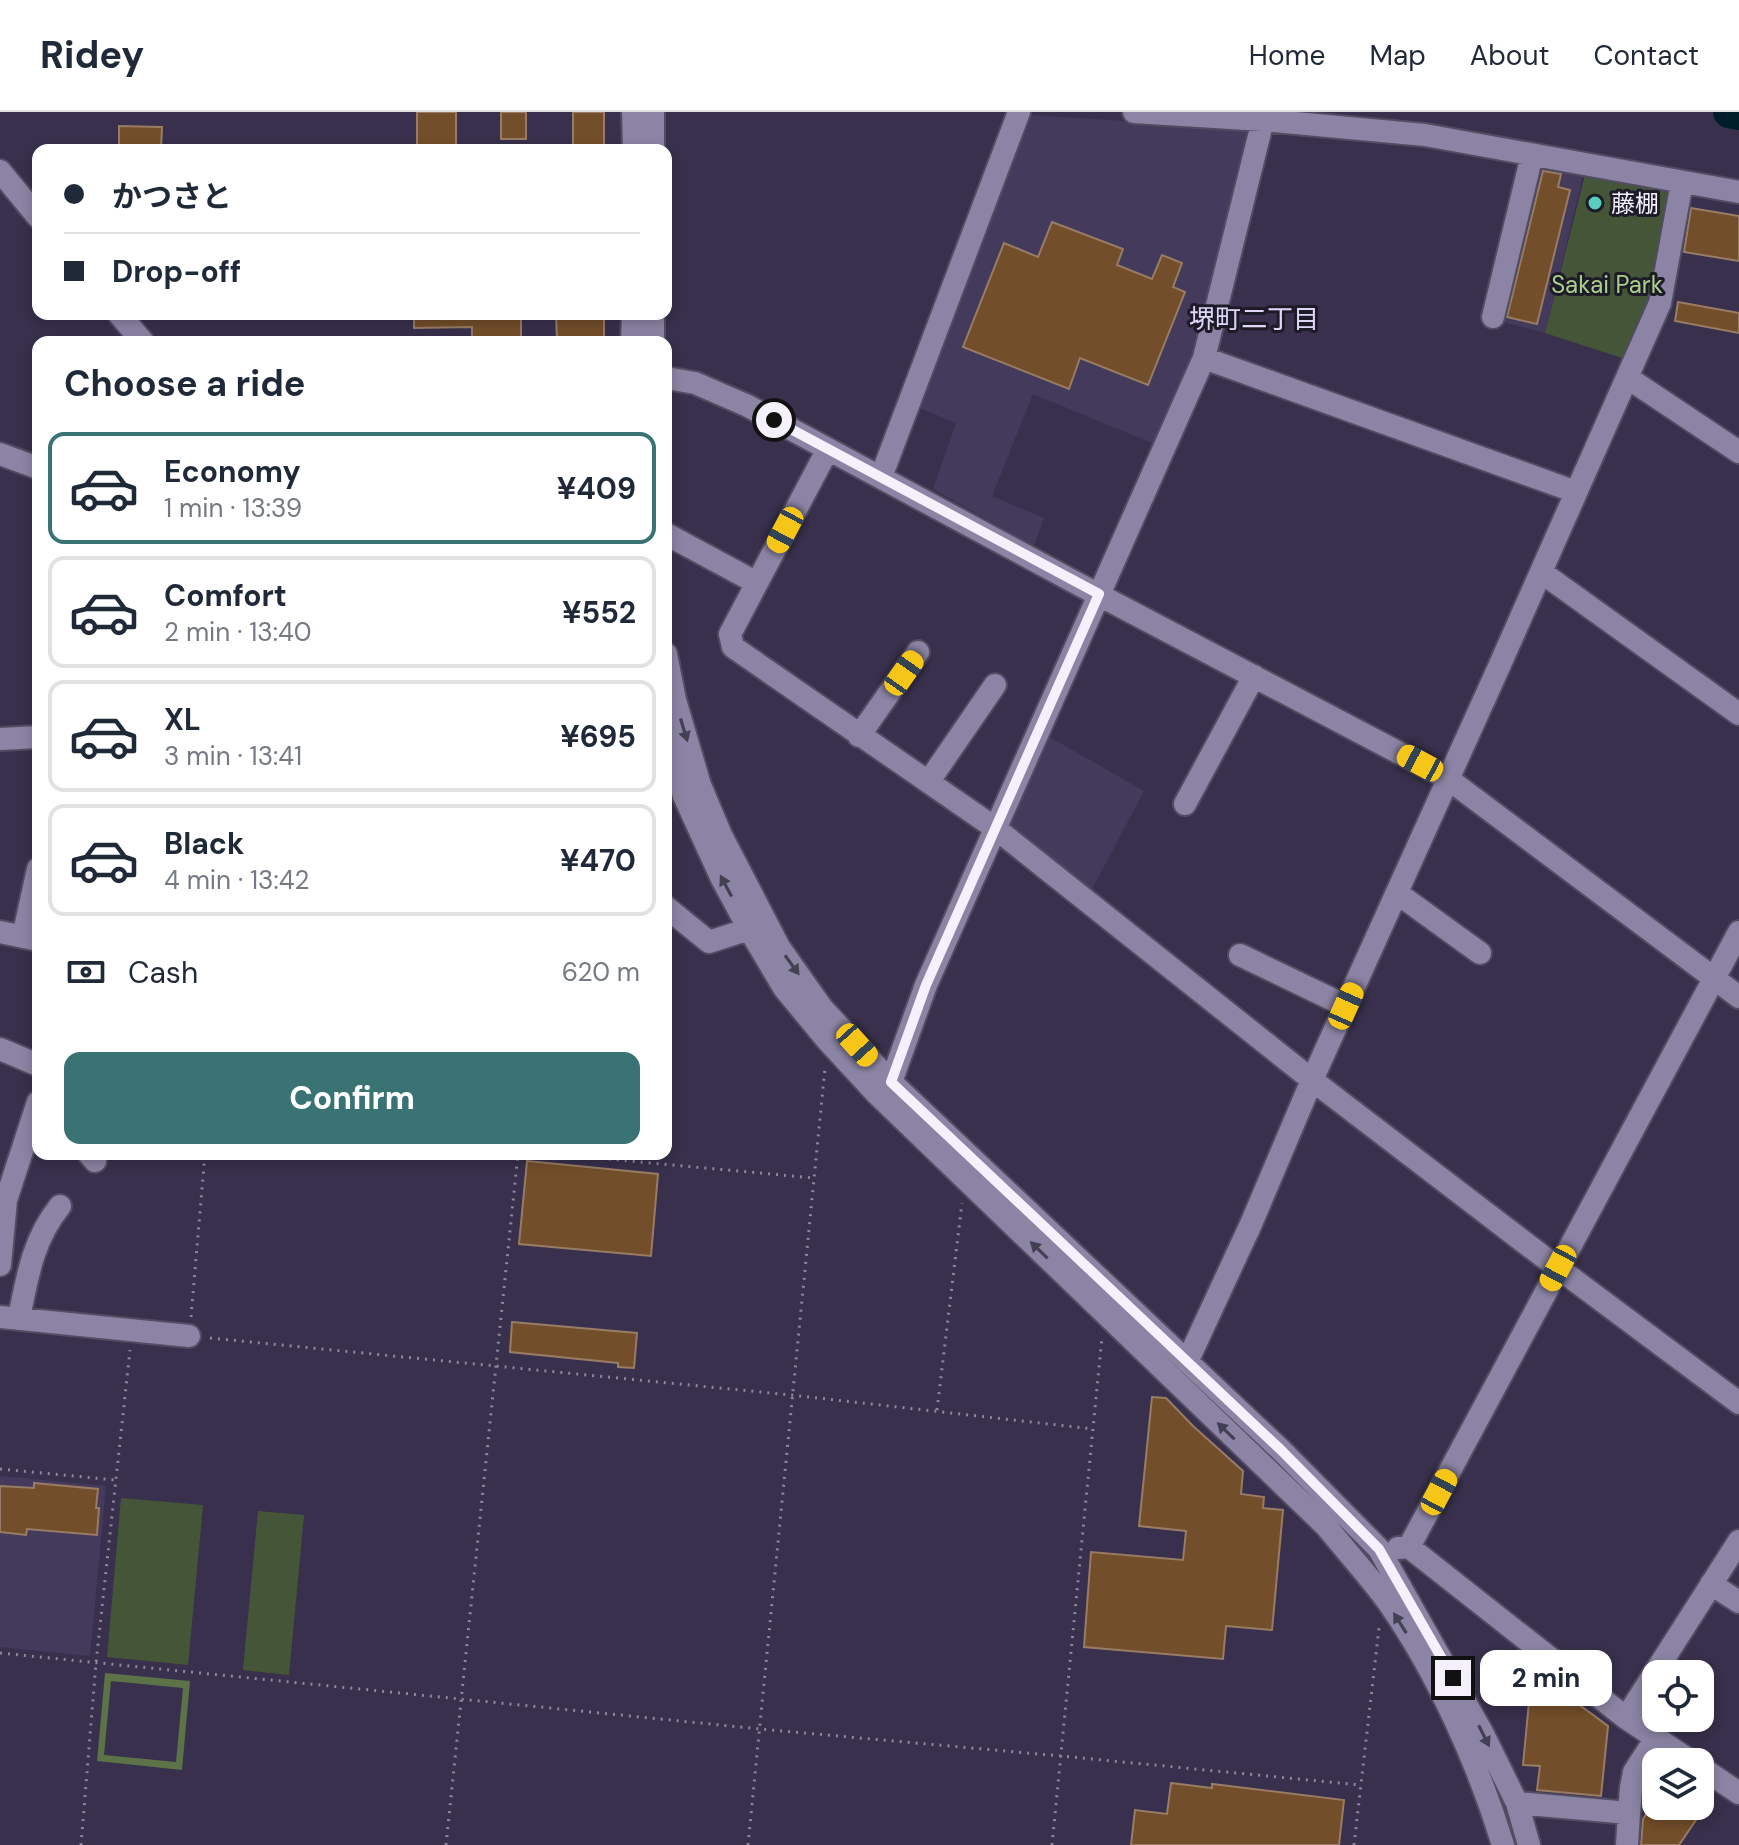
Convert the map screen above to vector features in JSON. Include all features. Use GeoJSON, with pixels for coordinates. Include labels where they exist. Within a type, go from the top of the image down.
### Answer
{"type":"FeatureCollection","features":[{"type":"Feature","properties":{"kind":"street"},"geometry":{"type":"LineString","coordinates":[[633,112],[634,144]]}},
{"type":"Feature","properties":{"kind":"street"},"geometry":{"type":"LineString","coordinates":[[653,112],[653,144]]}},
{"type":"Feature","properties":{"kind":"street"},"geometry":{"type":"LineString","coordinates":[[881,477],[1019,112]]}},
{"type":"Feature","properties":{"kind":"street"},"geometry":{"type":"LineString","coordinates":[[1134,112],[1425,135],[1739,192]]}},
{"type":"Feature","properties":{"kind":"street"},"geometry":{"type":"LineString","coordinates":[[891,1082],[926,985],[1204,358],[1263,120]]}},
{"type":"Feature","properties":{"kind":"street"},"geometry":{"type":"LineString","coordinates":[[1493,317],[1532,155]]}},
{"type":"Feature","properties":{"kind":"street"},"geometry":{"type":"LineString","coordinates":[[0,171],[32,210]]}},
{"type":"Feature","properties":{"kind":"street"},"geometry":{"type":"LineString","coordinates":[[1187,1362],[1660,303],[1682,182]]}},
{"type":"Feature","properties":{"kind":"street"},"geometry":{"type":"LineString","coordinates":[[124,320],[138,336]]}},
{"type":"Feature","properties":{"kind":"street"},"geometry":{"type":"LineString","coordinates":[[1204,358],[1576,492]]}},
{"type":"Feature","properties":{"kind":"street"},"geometry":{"type":"LineString","coordinates":[[1628,378],[1739,452]]}},
{"type":"Feature","properties":{"kind":"street"},"geometry":{"type":"LineString","coordinates":[[672,379],[695,383],[748,406],[1447,778],[1739,997]]}},
{"type":"Feature","properties":{"kind":"street"},"geometry":{"type":"LineString","coordinates":[[828,449],[730,634],[733,647],[995,828],[1312,1080],[1739,1403]]}},
{"type":"Feature","properties":{"kind":"street"},"geometry":{"type":"LineString","coordinates":[[0,454],[32,466]]}},
{"type":"Feature","properties":{"kind":"street"},"geometry":{"type":"LineString","coordinates":[[672,537],[757,583]]}},
{"type":"Feature","properties":{"kind":"street"},"geometry":{"type":"LineString","coordinates":[[1541,572],[1739,714]]}},
{"type":"Feature","properties":{"kind":"street"},"geometry":{"type":"LineString","coordinates":[[859,736],[918,652]]}},
{"type":"Feature","properties":{"kind":"street"},"geometry":{"type":"LineString","coordinates":[[1185,804],[1254,676]]}},
{"type":"Feature","properties":{"kind":"street"},"geometry":{"type":"LineString","coordinates":[[672,685],[700,785],[721,835],[779,947],[822,1008],[891,1082],[1281,1450],[1379,1549],[1483,1734],[1517,1803],[1529,1845]]}},
{"type":"Feature","properties":{"kind":"street"},"geometry":{"type":"LineString","coordinates":[[929,781],[995,685]]}},
{"type":"Feature","properties":{"kind":"street"},"geometry":{"type":"LineString","coordinates":[[0,739],[32,737]]}},
{"type":"Feature","properties":{"kind":"street"},"geometry":{"type":"LineString","coordinates":[[672,753],[684,796],[749,929],[784,988],[827,1040],[964,1179],[1326,1526],[1388,1602],[1437,1682],[1490,1803],[1503,1845]]}},
{"type":"Feature","properties":{"kind":"street"},"geometry":{"type":"LineString","coordinates":[[1397,893],[1480,953]]}},
{"type":"Feature","properties":{"kind":"street"},"geometry":{"type":"LineString","coordinates":[[672,912],[709,942],[749,929]]}},
{"type":"Feature","properties":{"kind":"street"},"geometry":{"type":"LineString","coordinates":[[0,932],[30,938]]}},
{"type":"Feature","properties":{"kind":"street"},"geometry":{"type":"LineString","coordinates":[[1409,1547],[1739,932]]}},
{"type":"Feature","properties":{"kind":"street"},"geometry":{"type":"LineString","coordinates":[[1240,955],[1346,1006]]}},
{"type":"Feature","properties":{"kind":"street"},"geometry":{"type":"LineString","coordinates":[[0,1049],[32,1062]]}},
{"type":"Feature","properties":{"kind":"street"},"geometry":{"type":"LineString","coordinates":[[0,1265],[6,1200],[32,1120]]}},
{"type":"Feature","properties":{"kind":"street"},"geometry":{"type":"LineString","coordinates":[[60,1206],[39,1239],[10,1318],[189,1336]]}},
{"type":"Feature","properties":{"kind":"street"},"geometry":{"type":"LineString","coordinates":[[1626,1718],[1739,1541]]}},
{"type":"Feature","properties":{"kind":"street"},"geometry":{"type":"LineString","coordinates":[[1379,1549],[1409,1547],[1626,1718],[1671,1748]]}},
{"type":"Feature","properties":{"kind":"street"},"geometry":{"type":"LineString","coordinates":[[1711,1584],[1739,1602]]}},
{"type":"Feature","properties":{"kind":"street"},"geometry":{"type":"LineString","coordinates":[[1627,1845],[1634,1772],[1656,1738]]}},
{"type":"Feature","properties":{"kind":"street"},"geometry":{"type":"LineString","coordinates":[[1714,1776],[1739,1793]]}},
{"type":"Feature","properties":{"kind":"street"},"geometry":{"type":"LineString","coordinates":[[1517,1803],[1629,1813]]}},
{"type":"Feature","properties":{"kind":"path"},"geometry":{"type":"LineString","coordinates":[[748,1845],[827,1040]]}},
{"type":"Feature","properties":{"kind":"path"},"geometry":{"type":"LineString","coordinates":[[204,1160],[189,1336],[791,1395],[1093,1429]]}},
{"type":"Feature","properties":{"kind":"path"},"geometry":{"type":"LineString","coordinates":[[446,1845],[517,1160]]}},
{"type":"Feature","properties":{"kind":"path"},"geometry":{"type":"LineString","coordinates":[[618,1160],[814,1178]]}},
{"type":"Feature","properties":{"kind":"path"},"geometry":{"type":"LineString","coordinates":[[937,1411],[964,1179]]}},
{"type":"Feature","properties":{"kind":"path"},"geometry":{"type":"LineString","coordinates":[[1052,1845],[1105,1313]]}},
{"type":"Feature","properties":{"kind":"path"},"geometry":{"type":"LineString","coordinates":[[81,1845],[96,1663],[133,1330]]}},
{"type":"Feature","properties":{"kind":"path"},"geometry":{"type":"LineString","coordinates":[[0,1469],[115,1480]]}},
{"type":"Feature","properties":{"kind":"path"},"geometry":{"type":"LineString","coordinates":[[1354,1845],[1380,1620],[1388,1602]]}},
{"type":"Feature","properties":{"kind":"path"},"geometry":{"type":"LineString","coordinates":[[0,1653],[1360,1785]]}},
{"type":"Feature","properties":{"kind":"shaded area"},"geometry":{"type":"Polygon","coordinates":[[[1027,115],[1243,128],[1253,134],[1191,363],[1154,444],[1033,394],[992,496],[1044,518],[1034,546],[933,489],[956,423],[915,406],[1027,115]]]}},
{"type":"Feature","properties":{"kind":"shaded area"},"geometry":{"type":"Polygon","coordinates":[[[1535,161],[1584,171],[1545,333],[1496,320],[1535,161]]]}},
{"type":"Feature","properties":{"kind":"shaded area"},"geometry":{"type":"Polygon","coordinates":[[[1048,736],[1144,791],[1090,893],[1015,834],[1010,823],[1048,736]]]}},
{"type":"Feature","properties":{"kind":"shaded area"},"geometry":{"type":"Polygon","coordinates":[[[0,1476],[106,1486],[90,1656],[0,1647],[0,1476]]]}},
{"type":"Feature","properties":{"kind":"green space","name":"Sakai Park"},"geometry":{"type":"Polygon","coordinates":[[[1586,171],[1671,187],[1652,299],[1625,359],[1545,333],[1586,171]]]}},
{"type":"Feature","properties":{"kind":"green space"},"geometry":{"type":"Polygon","coordinates":[[[121,1498],[203,1505],[188,1665],[107,1657],[121,1498]]]}},
{"type":"Feature","properties":{"kind":"green space"},"geometry":{"type":"Polygon","coordinates":[[[258,1511],[304,1515],[289,1675],[243,1670],[258,1511]]]}},
{"type":"Feature","properties":{"kind":"green space"},"geometry":{"type":"Polygon","coordinates":[[[105,1673],[190,1681],[182,1770],[97,1761],[105,1673]],[[111,1681],[104,1755],[176,1762],[183,1688],[111,1681]]]}},
{"type":"Feature","properties":{"kind":"building"},"geometry":{"type":"Polygon","coordinates":[[[417,112],[456,112],[456,144],[417,144],[417,112]]]}},
{"type":"Feature","properties":{"kind":"building"},"geometry":{"type":"Polygon","coordinates":[[[501,112],[526,112],[526,139],[501,139],[501,112]]]}},
{"type":"Feature","properties":{"kind":"building"},"geometry":{"type":"Polygon","coordinates":[[[573,112],[604,112],[604,144],[573,144],[573,112]]]}},
{"type":"Feature","properties":{"kind":"building"},"geometry":{"type":"Polygon","coordinates":[[[119,126],[162,127],[161,144],[119,144],[119,126]]]}},
{"type":"Feature","properties":{"kind":"building"},"geometry":{"type":"Polygon","coordinates":[[[1543,171],[1561,174],[1558,187],[1570,190],[1537,324],[1507,317],[1543,171]]]}},
{"type":"Feature","properties":{"kind":"building"},"geometry":{"type":"Polygon","coordinates":[[[1691,208],[1739,216],[1739,261],[1684,252],[1691,208]]]}},
{"type":"Feature","properties":{"kind":"building"},"geometry":{"type":"Polygon","coordinates":[[[1052,222],[1123,249],[1117,265],[1152,279],[1162,255],[1182,263],[1173,287],[1185,292],[1148,385],[1080,358],[1069,389],[963,347],[1004,243],[1038,257],[1052,222]]]}},
{"type":"Feature","properties":{"kind":"building"},"geometry":{"type":"Polygon","coordinates":[[[1678,302],[1739,313],[1739,333],[1675,321],[1678,302]]]}},
{"type":"Feature","properties":{"kind":"building"},"geometry":{"type":"Polygon","coordinates":[[[414,320],[521,320],[521,336],[472,336],[472,327],[414,328],[414,320]]]}},
{"type":"Feature","properties":{"kind":"building"},"geometry":{"type":"Polygon","coordinates":[[[556,320],[604,320],[604,336],[557,336],[556,320]]]}},
{"type":"Feature","properties":{"kind":"building"},"geometry":{"type":"Polygon","coordinates":[[[527,1161],[658,1174],[651,1256],[519,1244],[527,1161]]]}},
{"type":"Feature","properties":{"kind":"building"},"geometry":{"type":"Polygon","coordinates":[[[512,1322],[637,1333],[634,1368],[618,1367],[618,1363],[510,1352],[512,1322]]]}},
{"type":"Feature","properties":{"kind":"building"},"geometry":{"type":"Polygon","coordinates":[[[1152,1397],[1166,1398],[1243,1471],[1241,1494],[1264,1497],[1263,1508],[1283,1510],[1272,1630],[1226,1626],[1223,1659],[1084,1647],[1091,1552],[1183,1560],[1186,1531],[1139,1526],[1152,1397]]]}},
{"type":"Feature","properties":{"kind":"building"},"geometry":{"type":"Polygon","coordinates":[[[34,1483],[98,1489],[97,1535],[27,1529],[26,1535],[0,1532],[0,1486],[34,1488],[34,1483]]]}},
{"type":"Feature","properties":{"kind":"building"},"geometry":{"type":"Polygon","coordinates":[[[1532,1670],[1608,1726],[1601,1796],[1537,1790],[1540,1766],[1523,1765],[1532,1670]]]}},
{"type":"Feature","properties":{"kind":"building"},"geometry":{"type":"Polygon","coordinates":[[[1171,1783],[1212,1788],[1212,1784],[1344,1800],[1339,1845],[1131,1845],[1135,1810],[1167,1814],[1171,1783]]]}},
{"type":"Feature","properties":{"kind":"building"},"geometry":{"type":"Polygon","coordinates":[[[1643,1820],[1696,1820],[1679,1845],[1641,1845],[1643,1820]]]}},
{"type":"Feature","properties":{"kind":"waterway"},"geometry":{"type":"LineString","coordinates":[[1729,112],[1739,114]]}},
{"type":"Feature","properties":{"kind":"place","name":"藤棚"},"geometry":{"type":"Point","coordinates":[1595,203]}},
{"type":"Feature","properties":{"kind":"district","name":"堺町二丁目"},"geometry":{"type":"Point","coordinates":[1254,319]}},
{"type":"Feature","properties":{"kind":"route"},"geometry":{"type":"LineString","coordinates":[[774,420],[1099,594],[926,985],[891,1082],[1281,1450],[1379,1549],[1453,1678]]}}]}
